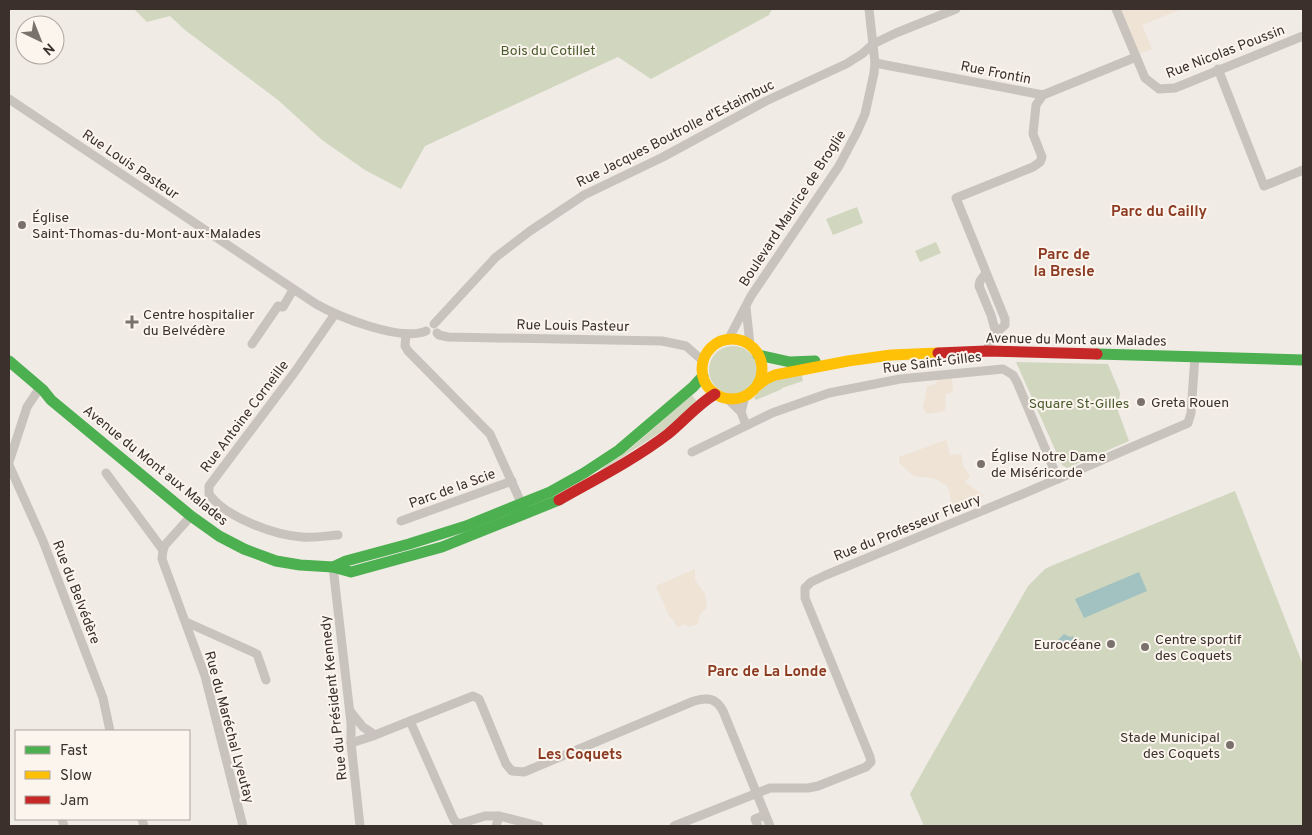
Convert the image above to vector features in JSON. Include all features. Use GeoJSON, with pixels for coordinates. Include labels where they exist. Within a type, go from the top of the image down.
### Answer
{"type":"FeatureCollection","features":[{"type":"Feature","properties":{"kind":"street","name":"Boulevard Maurice de Broglie"},"geometry":{"type":"LineString","coordinates":[[728,340],[746,305],[850,146],[865,114],[875,63],[869,9]]}},
{"type":"Feature","properties":{"kind":"street","name":"Rue Jacques Boutrolle d'Estaimbuc"},"geometry":{"type":"LineString","coordinates":[[435,329],[496,258],[584,195],[663,157],[766,101],[846,64],[874,44],[896,33],[956,9]]}},
{"type":"Feature","properties":{"kind":"street","name":"Rue Nicolas Poussin"},"geometry":{"type":"LineString","coordinates":[[1116,9],[1145,78],[1159,89],[1175,88],[1303,36]]}},
{"type":"Feature","properties":{"kind":"street","name":"Rue Frontin"},"geometry":{"type":"LineString","coordinates":[[875,63],[1043,95],[1136,57]]}},
{"type":"Feature","properties":{"kind":"street"},"geometry":{"type":"LineString","coordinates":[[1218,69],[1264,186],[1303,170]]}},
{"type":"Feature","properties":{"kind":"street"},"geometry":{"type":"LineString","coordinates":[[986,351],[996,333],[992,315],[979,286],[986,273],[956,198],[1033,167],[1041,160],[1042,157],[1033,134],[1036,105],[1043,95]]}},
{"type":"Feature","properties":{"kind":"street","name":"Rue Louis Pasteur"},"geometry":{"type":"LineString","coordinates":[[9,99],[294,290],[336,314],[364,325],[406,334],[426,331],[430,336],[435,329],[439,335],[448,337],[662,341],[686,346],[703,361]]}},
{"type":"Feature","properties":{"kind":"street"},"geometry":{"type":"LineString","coordinates":[[252,344],[272,312],[278,306],[283,307],[294,290]]}},
{"type":"Feature","properties":{"kind":"street","name":"Boulevard Maurice de Broglie"},"geometry":{"type":"LineString","coordinates":[[746,305],[750,345]]}},
{"type":"Feature","properties":{"kind":"street","name":"Rue Antoine Corneille"},"geometry":{"type":"LineString","coordinates":[[336,314],[209,486],[209,494],[214,502],[245,521],[272,532],[303,537],[338,535]]}},
{"type":"Feature","properties":{"kind":"street"},"geometry":{"type":"LineString","coordinates":[[406,334],[405,346],[408,351],[490,434],[524,509]]}},
{"type":"Feature","properties":{"kind":"street"},"geometry":{"type":"LineString","coordinates":[[740,412],[746,396],[757,386],[762,370],[758,355],[750,345],[739,340],[728,340],[713,347],[703,361],[703,376],[709,388],[716,394],[728,399],[740,412],[746,425]]}},
{"type":"Feature","properties":{"kind":"street","name":"Avenue du Mont aux Malades"},"geometry":{"type":"LineString","coordinates":[[757,386],[775,375],[892,355],[986,351],[1303,360]]}},
{"type":"Feature","properties":{"kind":"street","name":"Avenue du Mont aux Malades"},"geometry":{"type":"LineString","coordinates":[[758,355],[790,362],[848,361]]}},
{"type":"Feature","properties":{"kind":"street","name":"Rue du Professeur Fleury"},"geometry":{"type":"LineString","coordinates":[[757,794],[774,787],[808,788],[818,786],[866,767],[871,762],[805,598],[805,588],[810,582],[1188,423],[1192,413],[1194,356]]}},
{"type":"Feature","properties":{"kind":"street","name":"Avenue du Mont aux Malades"},"geometry":{"type":"LineString","coordinates":[[9,361],[43,390],[51,400]]}},
{"type":"Feature","properties":{"kind":"street","name":"Rue Saint-Gilles"},"geometry":{"type":"LineString","coordinates":[[692,452],[746,425],[795,404],[828,393],[900,379],[1003,369],[1013,375],[1017,382],[1058,479]]}},
{"type":"Feature","properties":{"kind":"street","name":"Avenue du Mont aux Malades"},"geometry":{"type":"LineString","coordinates":[[9,371],[36,392],[51,400],[219,536],[252,552],[288,563],[333,567],[346,561],[409,544],[568,495],[632,459],[669,433],[704,401],[716,394]]}},
{"type":"Feature","properties":{"kind":"street","name":"Avenue du Mont aux Malades"},"geometry":{"type":"LineString","coordinates":[[524,509],[602,462],[633,438],[694,386],[703,376]]}},
{"type":"Feature","properties":{"kind":"street","name":"Rue du Belvédère"},"geometry":{"type":"LineString","coordinates":[[36,392],[27,407],[9,463],[43,541],[96,679],[103,698],[110,730]]}},
{"type":"Feature","properties":{"kind":"street"},"geometry":{"type":"LineString","coordinates":[[728,399],[746,396]]}},
{"type":"Feature","properties":{"kind":"street","name":"Rue du Maréchal Lyeutay"},"geometry":{"type":"LineString","coordinates":[[106,473],[162,550],[164,566],[205,676],[243,826]]}},
{"type":"Feature","properties":{"kind":"street","name":"Parc de la Scie"},"geometry":{"type":"LineString","coordinates":[[401,521],[512,481]]}},
{"type":"Feature","properties":{"kind":"street"},"geometry":{"type":"LineString","coordinates":[[162,550],[192,516]]}},
{"type":"Feature","properties":{"kind":"street","name":"Rue du Président Kennedy"},"geometry":{"type":"LineString","coordinates":[[333,567],[350,711],[351,742],[360,826]]}},
{"type":"Feature","properties":{"kind":"street"},"geometry":{"type":"LineString","coordinates":[[186,622],[257,654],[266,680]]}},
{"type":"Feature","properties":{"kind":"street"},"geometry":{"type":"LineString","coordinates":[[351,742],[375,735],[473,696],[479,699],[506,764],[512,771],[524,772],[694,701],[706,698],[716,701],[723,712],[770,826]]}},
{"type":"Feature","properties":{"kind":"street"},"geometry":{"type":"LineString","coordinates":[[350,711],[364,727],[375,735]]}},
{"type":"Feature","properties":{"kind":"street"},"geometry":{"type":"LineString","coordinates":[[410,721],[456,823],[459,824],[485,816],[499,816],[539,826]]}},
{"type":"Feature","properties":{"kind":"street"},"geometry":{"type":"LineString","coordinates":[[674,826],[757,794]]}},
{"type":"Feature","properties":{"kind":"street"},"geometry":{"type":"LineString","coordinates":[[758,826],[755,819],[765,815]]}},
{"type":"Feature","properties":{"kind":"street"},"geometry":{"type":"LineString","coordinates":[[496,826],[499,816]]}},
{"type":"Feature","properties":{"kind":"green space","name":"Bois du Cotillet"},"geometry":{"type":"Polygon","coordinates":[[[134,9],[772,9],[769,15],[651,79],[618,57],[425,146],[401,189],[365,170],[322,140],[278,100],[185,30],[170,16],[147,22],[134,9]]]}},
{"type":"Feature","properties":{"kind":"green space"},"geometry":{"type":"Polygon","coordinates":[[[857,207],[863,223],[833,235],[826,219],[857,207]]]}},
{"type":"Feature","properties":{"kind":"green space"},"geometry":{"type":"Polygon","coordinates":[[[936,242],[941,253],[920,262],[915,251],[936,242]]]}},
{"type":"Feature","properties":{"kind":"green space"},"geometry":{"type":"Polygon","coordinates":[[[728,346],[738,346],[747,350],[753,356],[756,361],[756,379],[747,390],[738,394],[728,394],[719,390],[713,384],[709,375],[709,365],[713,356],[719,350],[728,346]]]}},
{"type":"Feature","properties":{"kind":"green space","name":"Square St-Gilles"},"geometry":{"type":"Polygon","coordinates":[[[1016,362],[1108,364],[1120,393],[1118,411],[1129,441],[1067,468],[1062,465],[1016,362]]]}},
{"type":"Feature","properties":{"kind":"green space"},"geometry":{"type":"Polygon","coordinates":[[[801,373],[803,381],[756,400],[754,398],[767,383],[801,373]]]}},
{"type":"Feature","properties":{"kind":"green space"},"geometry":{"type":"Polygon","coordinates":[[[692,395],[697,402],[667,428],[595,475],[632,447],[692,395]]]}},
{"type":"Feature","properties":{"kind":"green space","name":"Centre sportif des Coquets"},"geometry":{"type":"Polygon","coordinates":[[[1235,491],[1303,665],[1303,826],[924,826],[910,794],[1028,586],[1045,569],[1051,566],[1235,491]]]}},
{"type":"Feature","properties":{"kind":"shaded area"},"geometry":{"type":"Polygon","coordinates":[[[1119,9],[1182,9],[1142,25],[1152,49],[1140,54],[1119,9]]]}},
{"type":"Feature","properties":{"kind":"shaded area"},"geometry":{"type":"Polygon","coordinates":[[[952,378],[953,392],[946,394],[945,411],[926,414],[923,408],[927,386],[934,385],[939,379],[952,378]]]}},
{"type":"Feature","properties":{"kind":"shaded area"},"geometry":{"type":"Polygon","coordinates":[[[946,440],[950,455],[961,454],[963,466],[970,476],[965,482],[984,496],[952,508],[949,490],[946,485],[933,478],[914,476],[899,463],[899,457],[946,440]]]}},
{"type":"Feature","properties":{"kind":"shaded area"},"geometry":{"type":"Polygon","coordinates":[[[695,569],[695,580],[705,594],[707,608],[700,614],[698,624],[689,627],[685,624],[677,627],[672,618],[670,618],[656,586],[695,569]]]}},
{"type":"Feature","properties":{"kind":"water"},"geometry":{"type":"Polygon","coordinates":[[[1139,572],[1147,591],[1084,618],[1075,599],[1139,572]]]}},
{"type":"Feature","properties":{"kind":"water"},"geometry":{"type":"Polygon","coordinates":[[[1064,634],[1070,637],[1073,636],[1073,647],[1060,648],[1058,640],[1064,634]]]}},
{"type":"Feature","properties":{"kind":"traffic: fast"},"geometry":{"type":"LineString","coordinates":[[1097,354],[1303,360]]}},
{"type":"Feature","properties":{"kind":"traffic: fast"},"geometry":{"type":"LineString","coordinates":[[758,355],[790,362],[815,361]]}},
{"type":"Feature","properties":{"kind":"traffic: fast"},"geometry":{"type":"LineString","coordinates":[[9,361],[43,390],[51,400],[191,516],[219,536],[244,549],[276,561],[333,567],[351,572],[442,547],[559,500]]}},
{"type":"Feature","properties":{"kind":"traffic: fast"},"geometry":{"type":"LineString","coordinates":[[333,567],[346,561],[466,526],[550,492],[619,450],[693,387],[703,376]]}},
{"type":"Feature","properties":{"kind":"traffic: slow"},"geometry":{"type":"LineString","coordinates":[[732,339],[749,344],[757,352],[762,369],[757,386],[749,394],[732,399],[715,394],[707,386],[702,369],[707,352],[715,344],[732,339]]}},
{"type":"Feature","properties":{"kind":"traffic: slow"},"geometry":{"type":"LineString","coordinates":[[757,386],[775,375],[848,361],[891,355],[938,353]]}},
{"type":"Feature","properties":{"kind":"traffic: jam"},"geometry":{"type":"LineString","coordinates":[[938,353],[986,351],[1097,354]]}},
{"type":"Feature","properties":{"kind":"traffic: jam"},"geometry":{"type":"LineString","coordinates":[[559,500],[642,452],[668,434],[702,403],[715,394]]}},
{"type":"Feature","properties":{"kind":"place","name":"Église Saint-Thomas-du-Mont-aux-Malades"},"geometry":{"type":"Point","coordinates":[22,225]}},
{"type":"Feature","properties":{"kind":"place","name":"Centre hospitalier du Belvédère"},"geometry":{"type":"Point","coordinates":[132,322]}},
{"type":"Feature","properties":{"kind":"place","name":"Greta Rouen"},"geometry":{"type":"Point","coordinates":[1141,402]}},
{"type":"Feature","properties":{"kind":"place","name":"Église Notre Dame de Miséricorde"},"geometry":{"type":"Point","coordinates":[981,464]}},
{"type":"Feature","properties":{"kind":"place","name":"Eurocéane"},"geometry":{"type":"Point","coordinates":[1111,644]}},
{"type":"Feature","properties":{"kind":"place","name":"Centre sportif des Coquets"},"geometry":{"type":"Point","coordinates":[1145,647]}},
{"type":"Feature","properties":{"kind":"place","name":"Stade Municipal des Coquets"},"geometry":{"type":"Point","coordinates":[1230,745]}},
{"type":"Feature","properties":{"kind":"district","name":"Parc du Cailly"},"geometry":{"type":"Point","coordinates":[1159,211]}},
{"type":"Feature","properties":{"kind":"district","name":"Parc de la Bresle"},"geometry":{"type":"Point","coordinates":[1064,262]}},
{"type":"Feature","properties":{"kind":"district","name":"Parc de La Londe"},"geometry":{"type":"Point","coordinates":[767,671]}},
{"type":"Feature","properties":{"kind":"district","name":"Les Coquets"},"geometry":{"type":"Point","coordinates":[580,754]}}]}
